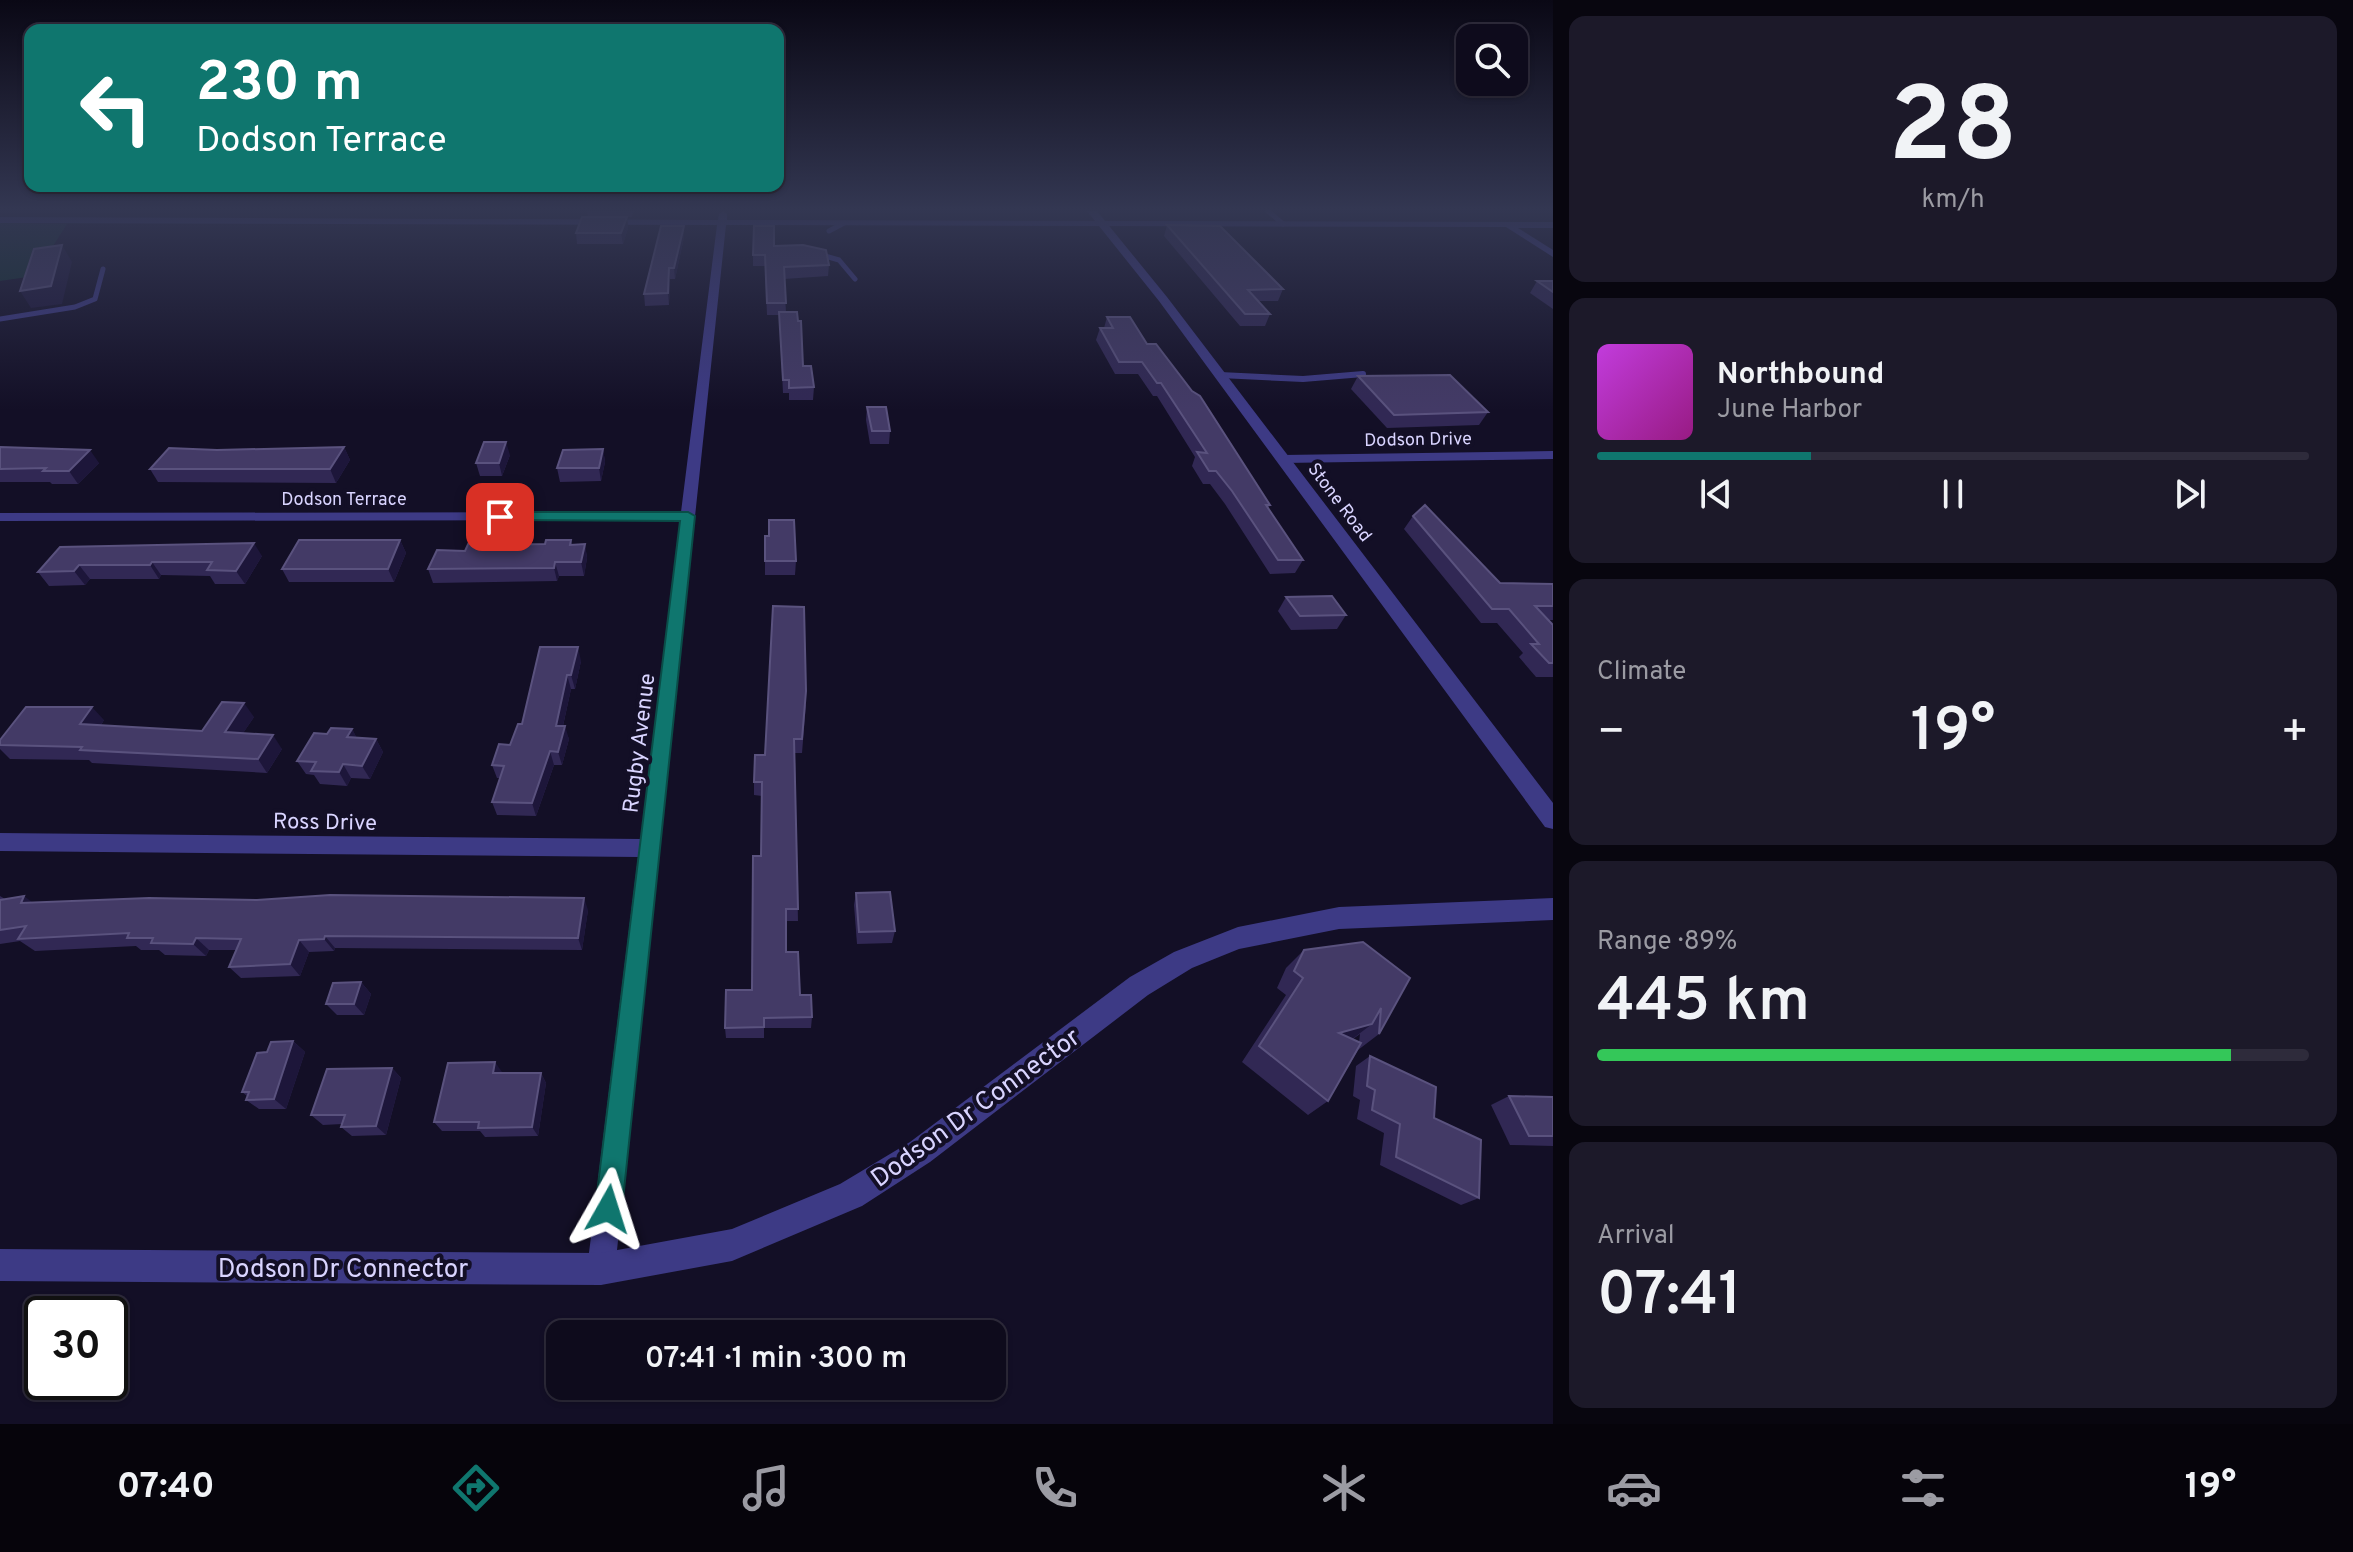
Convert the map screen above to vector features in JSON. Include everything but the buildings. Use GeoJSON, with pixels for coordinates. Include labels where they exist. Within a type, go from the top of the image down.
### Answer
{"type":"FeatureCollection","features":[{"type":"Feature","properties":{"kind":"street","name":"Rugby Avenue"},"geometry":{"type":"LineString","coordinates":[[601,1269],[716,277]]}},
{"type":"Feature","properties":{"kind":"street","name":"Stone Road"},"geometry":{"type":"LineString","coordinates":[[1145,277],[1553,820]]}},
{"type":"Feature","properties":{"kind":"street","name":"Dodson Drive"},"geometry":{"type":"LineString","coordinates":[[1283,459],[1553,455]]}},
{"type":"Feature","properties":{"kind":"street","name":"Dodson Terrace"},"geometry":{"type":"LineString","coordinates":[[0,517],[688,516]]}},
{"type":"Feature","properties":{"kind":"street","name":"Ross Drive"},"geometry":{"type":"LineString","coordinates":[[0,842],[650,848]]}},
{"type":"Feature","properties":{"kind":"street","name":"Dodson Dr Connector"},"geometry":{"type":"LineString","coordinates":[[0,1265],[601,1269],[732,1245],[851,1195],[920,1152],[1139,986],[1183,960],[1238,938],[1339,918],[1553,909]]}},
{"type":"Feature","properties":{"kind":"lane"},"geometry":{"type":"LineString","coordinates":[[0,319],[75,307],[95,299],[101,277]]}},
{"type":"Feature","properties":{"kind":"lane"},"geometry":{"type":"LineString","coordinates":[[1220,375],[1303,379],[1363,374]]}},
{"type":"Feature","properties":{"kind":"green space"},"geometry":{"type":"Polygon","coordinates":[[[0,277],[24,277],[0,281],[0,277]]]}},
{"type":"Feature","properties":{"kind":"route"},"geometry":{"type":"LineString","coordinates":[[500,517],[688,516],[608,1209]]}}]}
